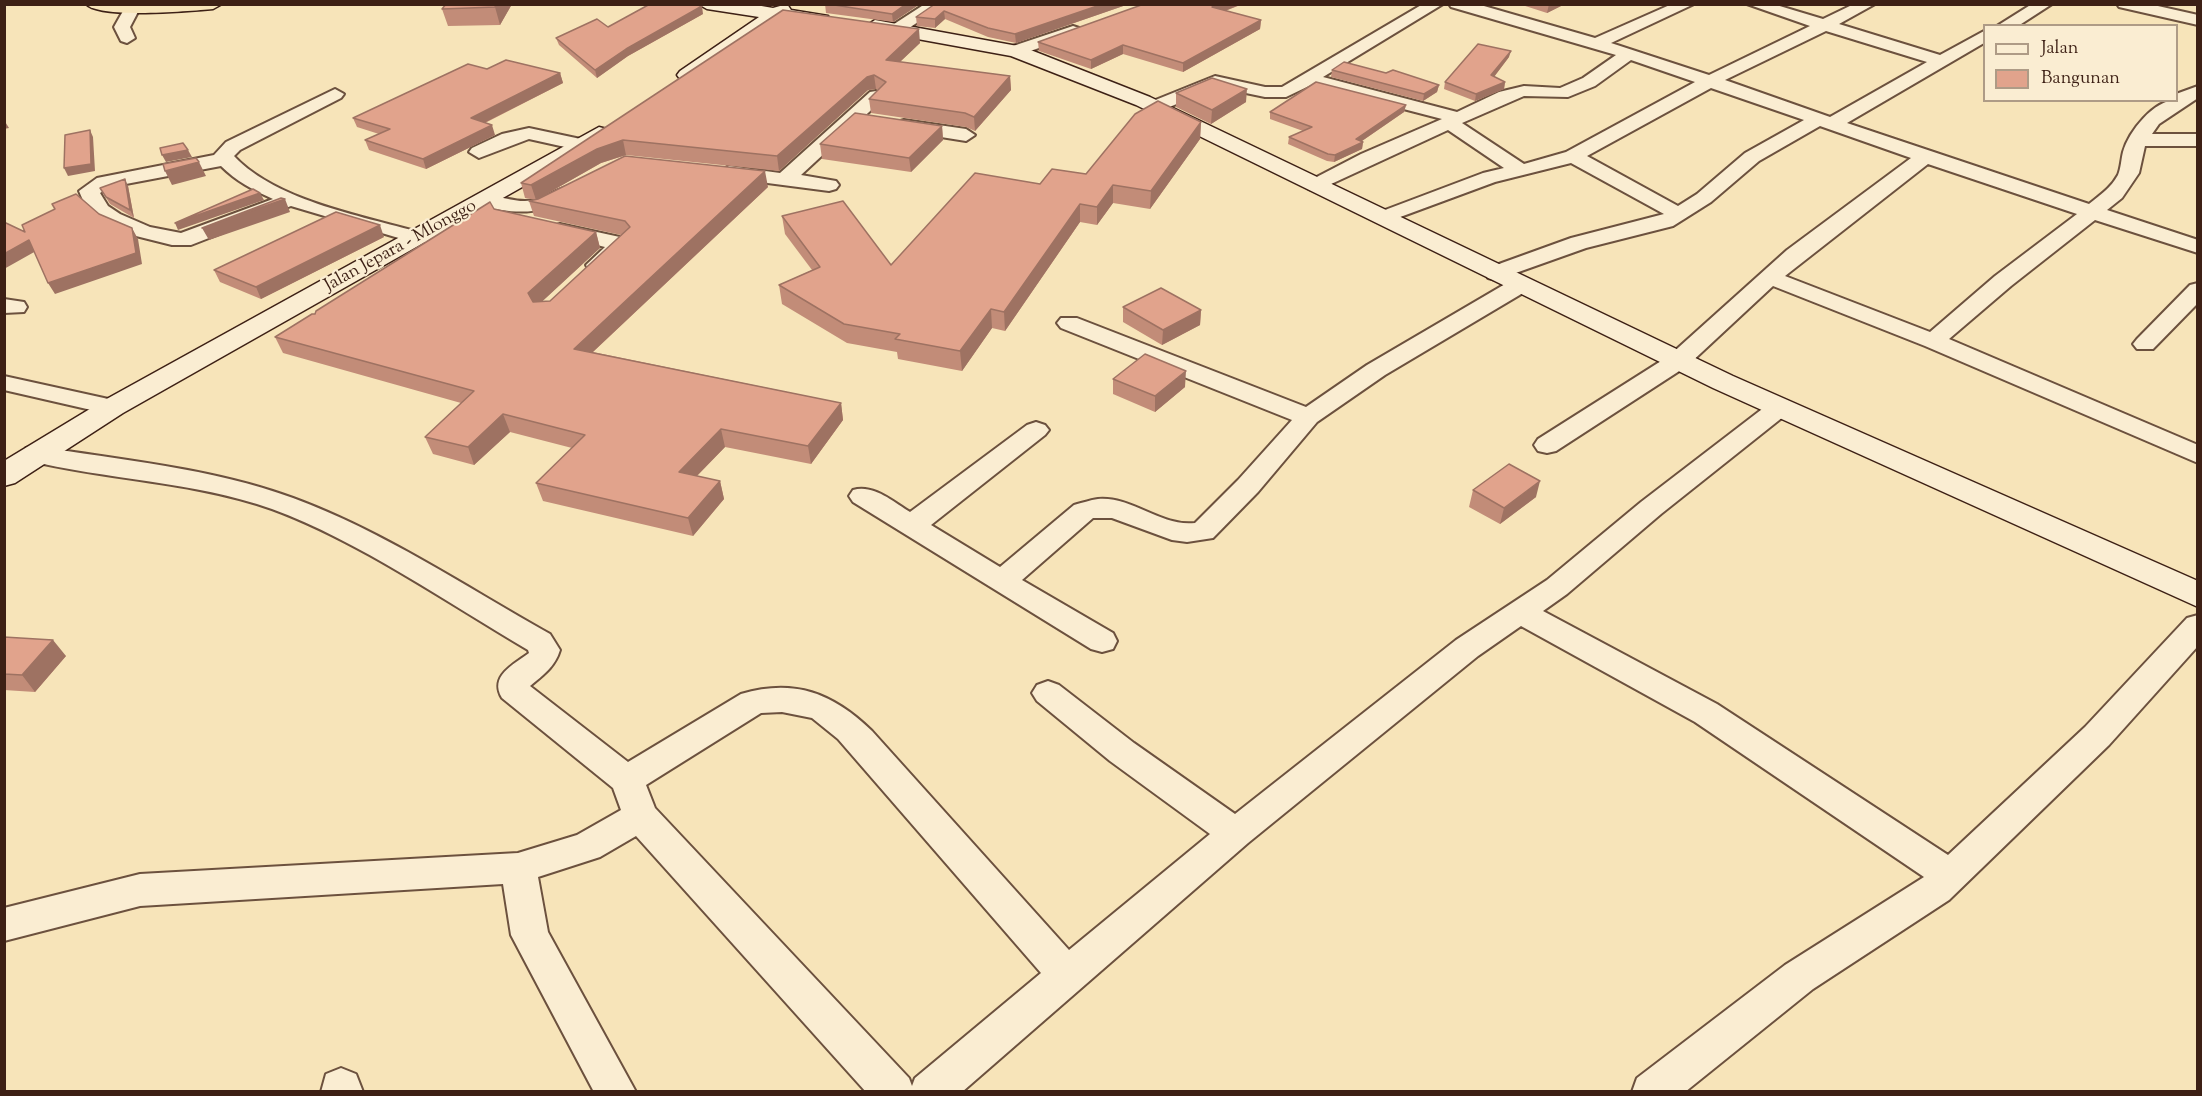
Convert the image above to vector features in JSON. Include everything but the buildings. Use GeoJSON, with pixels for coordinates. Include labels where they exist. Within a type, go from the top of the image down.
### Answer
{"type":"FeatureCollection","features":[{"type":"Feature","properties":{"kind":"highway"},"geometry":{"type":"LineString","coordinates":[[95,4],[132,8],[213,4]]}},
{"type":"Feature","properties":{"kind":"street"},"geometry":{"type":"LineString","coordinates":[[707,4],[782,9],[847,23],[897,29],[1016,51],[1154,106],[1520,285],[1779,408],[2198,595]]}},
{"type":"Feature","properties":{"kind":"street"},"geometry":{"type":"LineString","coordinates":[[897,29],[938,4]]}},
{"type":"Feature","properties":{"kind":"street"},"geometry":{"type":"LineString","coordinates":[[1154,106],[1215,81],[1279,93],[1292,90],[1435,4]]}},
{"type":"Feature","properties":{"kind":"street"},"geometry":{"type":"LineString","coordinates":[[1457,4],[1630,53],[1925,157],[2092,210],[2198,247]]}},
{"type":"Feature","properties":{"kind":"street"},"geometry":{"type":"LineString","coordinates":[[1486,12],[1505,4]]}},
{"type":"Feature","properties":{"kind":"street"},"geometry":{"type":"LineString","coordinates":[[1598,43],[1686,4]]}},
{"type":"Feature","properties":{"kind":"street"},"geometry":{"type":"LineString","coordinates":[[1755,4],[1941,60]]}},
{"type":"Feature","properties":{"kind":"street"},"geometry":{"type":"LineString","coordinates":[[1384,217],[1490,177],[1573,156],[1712,80],[1866,4]]}},
{"type":"Feature","properties":{"kind":"street"},"geometry":{"type":"LineString","coordinates":[[2009,24],[2044,4]]}},
{"type":"Feature","properties":{"kind":"street"},"geometry":{"type":"LineString","coordinates":[[2125,4],[2171,17],[2198,20]]}},
{"type":"Feature","properties":{"kind":"street"},"geometry":{"type":"LineString","coordinates":[[126,38],[122,27],[132,8]]}},
{"type":"Feature","properties":{"kind":"street"},"geometry":{"type":"LineString","coordinates":[[668,88],[782,9]]}},
{"type":"Feature","properties":{"kind":"street"},"geometry":{"type":"LineString","coordinates":[[1016,51],[1086,27]]}},
{"type":"Feature","properties":{"kind":"street"},"geometry":{"type":"LineString","coordinates":[[1496,273],[1579,243],[1666,222],[1704,198],[1752,157],[1826,122],[1983,37]]}},
{"type":"Feature","properties":{"kind":"street"},"geometry":{"type":"LineString","coordinates":[[1316,185],[1368,158],[1518,92],[1562,93],[1589,82],[1630,53]]}},
{"type":"Feature","properties":{"kind":"street"},"geometry":{"type":"LineString","coordinates":[[1310,79],[1455,120],[1521,171]]}},
{"type":"Feature","properties":{"kind":"street"},"geometry":{"type":"LineString","coordinates":[[2178,101],[2198,91]]}},
{"type":"Feature","properties":{"kind":"street"},"geometry":{"type":"LineString","coordinates":[[335,94],[233,146],[223,156],[239,174],[259,186],[291,199],[419,238]]}},
{"type":"Feature","properties":{"kind":"street"},"geometry":{"type":"LineString","coordinates":[[784,180],[876,96]]}},
{"type":"Feature","properties":{"kind":"street"},"geometry":{"type":"LineString","coordinates":[[1933,341],[2002,281],[2115,194],[2129,173],[2133,150],[2152,120],[2176,102]]}},
{"type":"Feature","properties":{"kind":"street"},"geometry":{"type":"LineString","coordinates":[[851,118],[966,135]]}},
{"type":"Feature","properties":{"kind":"street","name":"Jalan Jepara - Mlonggo"},"geometry":{"type":"LineString","coordinates":[[4,476],[35,454],[113,407],[419,238],[583,145],[621,120]]}},
{"type":"Feature","properties":{"kind":"street"},"geometry":{"type":"LineString","coordinates":[[478,152],[516,134],[527,132],[583,145]]}},
{"type":"Feature","properties":{"kind":"street"},"geometry":{"type":"LineString","coordinates":[[2139,140],[2198,140]]}},
{"type":"Feature","properties":{"kind":"street"},"geometry":{"type":"LineString","coordinates":[[1573,156],[1678,214]]}},
{"type":"Feature","properties":{"kind":"street"},"geometry":{"type":"LineString","coordinates":[[1547,446],[1678,360],[1795,255],[1925,157]]}},
{"type":"Feature","properties":{"kind":"street"},"geometry":{"type":"LineString","coordinates":[[225,159],[104,182],[88,191],[89,196],[99,211],[111,219],[168,238],[183,240],[291,199]]}},
{"type":"Feature","properties":{"kind":"street"},"geometry":{"type":"LineString","coordinates":[[704,170],[829,185]]}},
{"type":"Feature","properties":{"kind":"street"},"geometry":{"type":"LineString","coordinates":[[475,206],[534,208],[581,185]]}},
{"type":"Feature","properties":{"kind":"street"},"geometry":{"type":"LineString","coordinates":[[475,206],[621,244],[579,282]]}},
{"type":"Feature","properties":{"kind":"street"},"geometry":{"type":"LineString","coordinates":[[1769,277],[2191,444]]}},
{"type":"Feature","properties":{"kind":"street"},"geometry":{"type":"LineString","coordinates":[[1002,580],[1084,511],[1094,507],[1120,512],[1176,533],[1203,531],[1248,486],[1308,417],[1376,370],[1520,285]]}},
{"type":"Feature","properties":{"kind":"street"},"geometry":{"type":"LineString","coordinates":[[2145,344],[2198,290]]}},
{"type":"Feature","properties":{"kind":"street"},"geometry":{"type":"LineString","coordinates":[[1069,323],[1308,417]]}},
{"type":"Feature","properties":{"kind":"street"},"geometry":{"type":"LineString","coordinates":[[4,383],[113,407]]}},
{"type":"Feature","properties":{"kind":"street"},"geometry":{"type":"LineString","coordinates":[[930,1092],[1236,833],[1467,648],[1557,587],[1651,508],[1779,408]]}},
{"type":"Feature","properties":{"kind":"street"},"geometry":{"type":"LineString","coordinates":[[912,525],[1036,430]]}},
{"type":"Feature","properties":{"kind":"street"},"geometry":{"type":"LineString","coordinates":[[35,454],[250,493],[319,518],[380,550],[539,642],[545,650],[542,659],[513,682],[513,690],[627,780],[640,816],[894,1092]]}},
{"type":"Feature","properties":{"kind":"street"},"geometry":{"type":"LineString","coordinates":[[863,496],[1102,641]]}},
{"type":"Feature","properties":{"kind":"street"},"geometry":{"type":"LineString","coordinates":[[1521,613],[1706,713],[1950,875]]}},
{"type":"Feature","properties":{"kind":"street"},"geometry":{"type":"LineString","coordinates":[[1652,1092],[1799,977],[1936,890],[2097,736],[2198,626]]}},
{"type":"Feature","properties":{"kind":"street"},"geometry":{"type":"LineString","coordinates":[[1048,693],[1122,752],[1236,833]]}},
{"type":"Feature","properties":{"kind":"street"},"geometry":{"type":"LineString","coordinates":[[627,780],[752,703],[768,699],[815,706],[830,712],[860,740],[1067,975]]}},
{"type":"Feature","properties":{"kind":"street"},"geometry":{"type":"LineString","coordinates":[[4,925],[140,890],[518,868],[587,847],[640,816]]}},
{"type":"Feature","properties":{"kind":"street"},"geometry":{"type":"LineString","coordinates":[[518,868],[530,935],[616,1092]]}}]}
